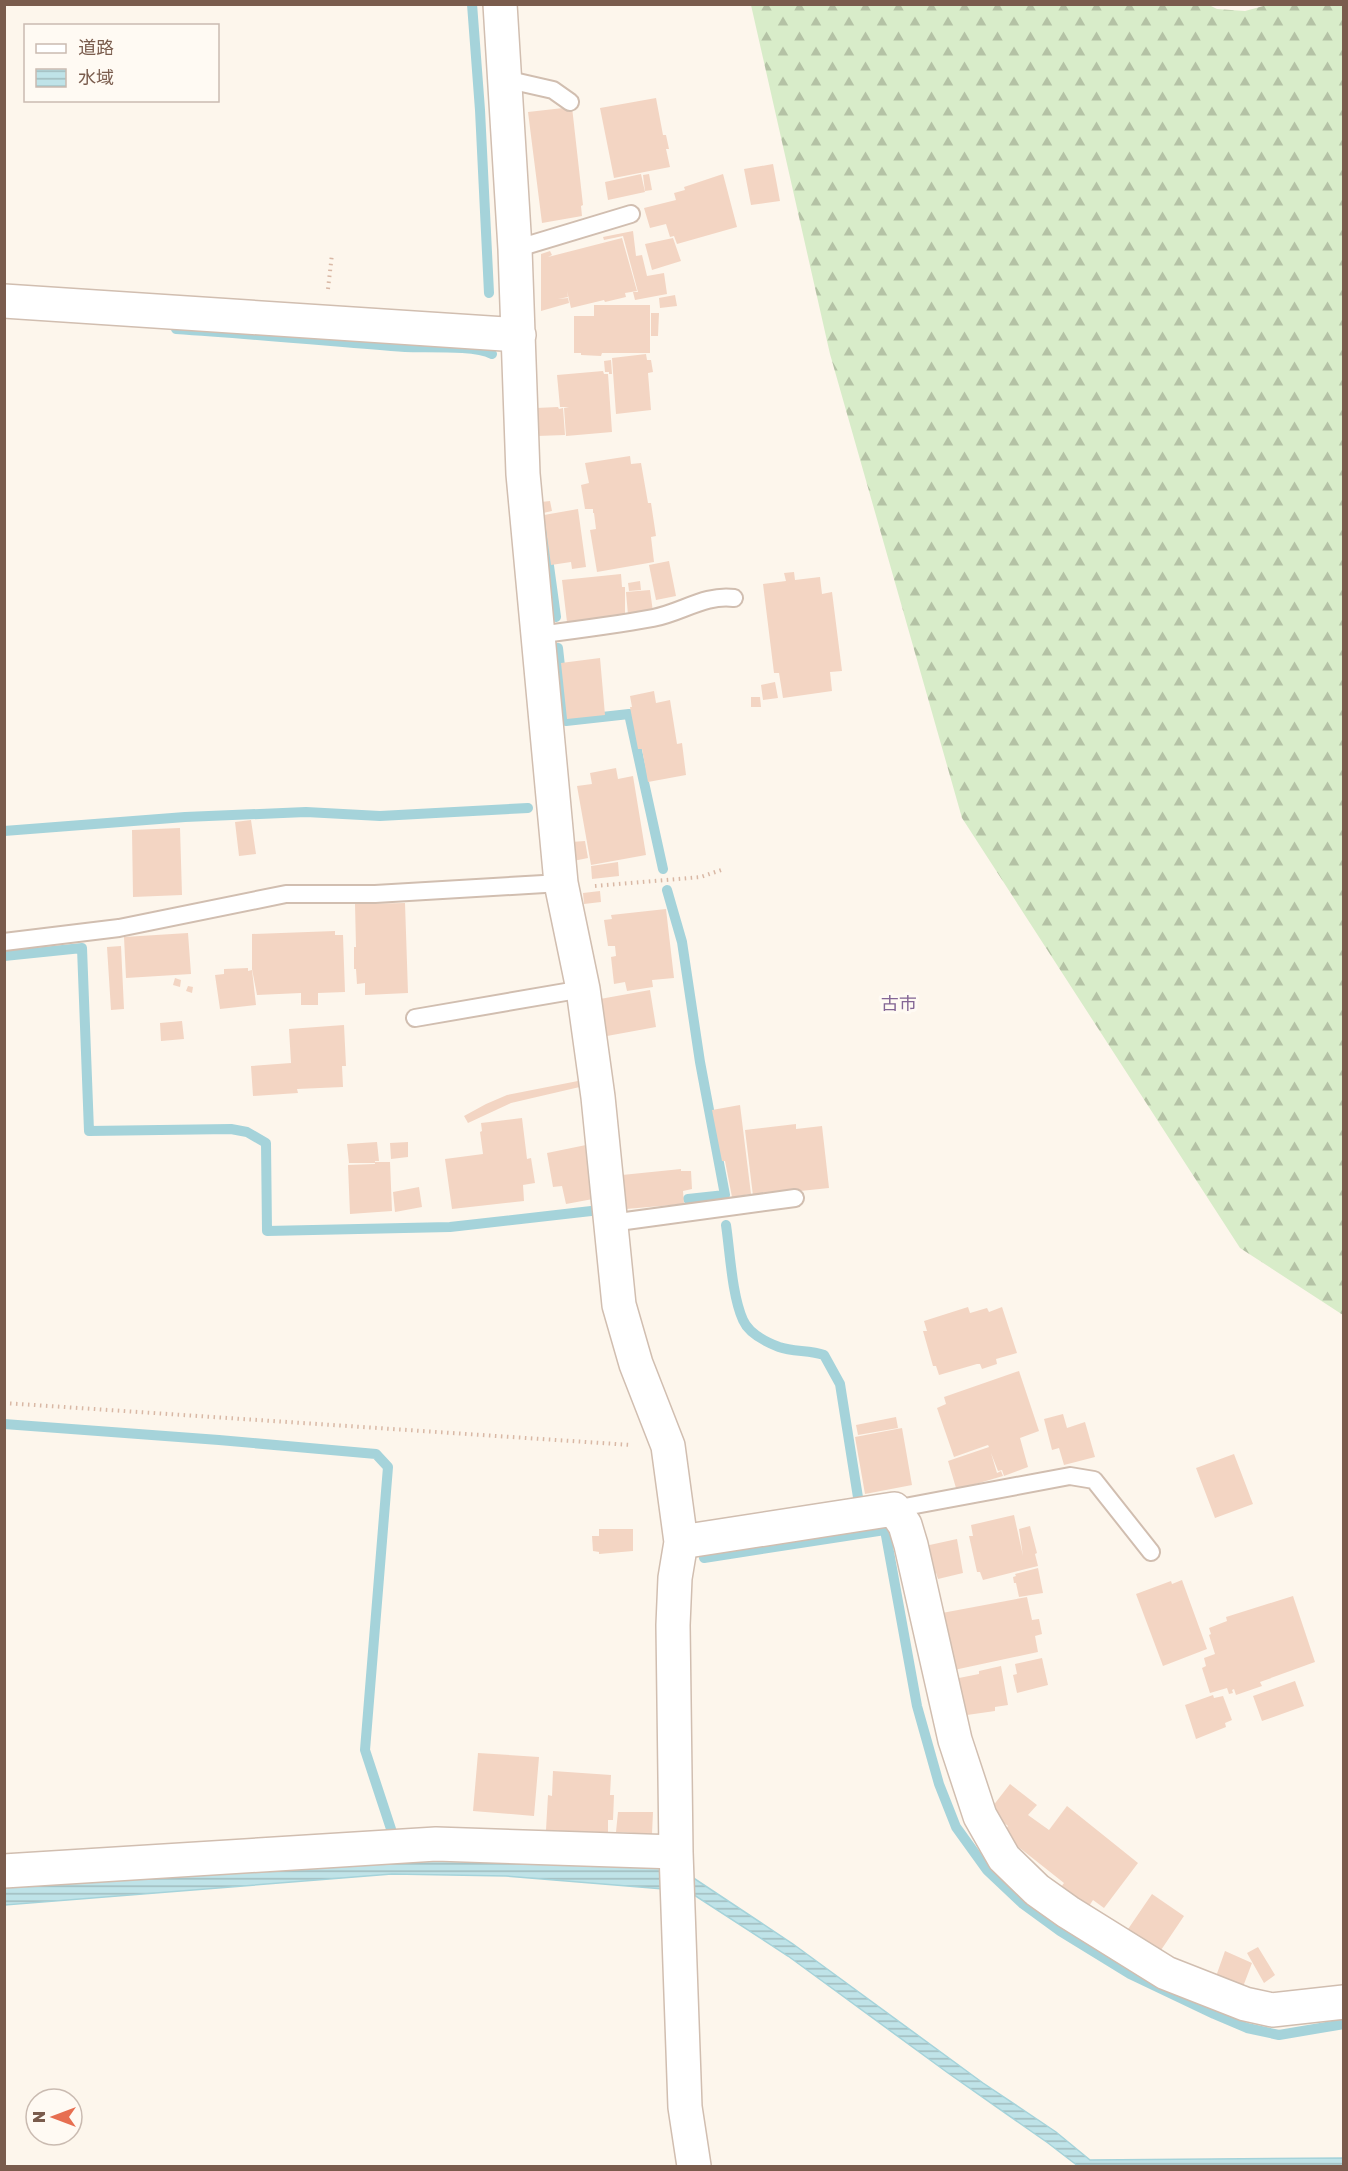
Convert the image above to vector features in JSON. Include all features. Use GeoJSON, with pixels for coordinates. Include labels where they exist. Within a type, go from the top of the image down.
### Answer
{"type":"FeatureCollection","features":[{"type":"Feature","properties":{"kind":"street"},"geometry":{"type":"LineString","coordinates":[[500,4],[515,249],[523,474],[562,886],[583,989],[598,1097],[619,1305],[636,1364],[668,1446],[681,1542],[675,1578],[673,1625],[676,1852],[685,2107],[694,2166]]}},
{"type":"Feature","properties":{"kind":"street"},"geometry":{"type":"LineString","coordinates":[[4,301],[519,335]]}},
{"type":"Feature","properties":{"kind":"street"},"geometry":{"type":"LineString","coordinates":[[681,1542],[894,1509],[905,1525],[911,1545],[966,1779],[980,1816],[1004,1858],[1037,1890],[1068,1912],[1166,1972],[1245,2004],[1272,2010],[1344,2002]]}},
{"type":"Feature","properties":{"kind":"street"},"geometry":{"type":"LineString","coordinates":[[4,1871],[436,1844],[676,1852]]}},
{"type":"Feature","properties":{"kind":"lane"},"geometry":{"type":"LineString","coordinates":[[505,79],[553,90],[570,102]]}},
{"type":"Feature","properties":{"kind":"lane"},"geometry":{"type":"LineString","coordinates":[[515,249],[632,214]]}},
{"type":"Feature","properties":{"kind":"lane"},"geometry":{"type":"LineString","coordinates":[[537,635],[656,617],[708,599],[735,598]]}},
{"type":"Feature","properties":{"kind":"lane"},"geometry":{"type":"LineString","coordinates":[[4,942],[119,928],[286,894],[375,894],[562,886]]}},
{"type":"Feature","properties":{"kind":"lane"},"geometry":{"type":"LineString","coordinates":[[414,1018],[583,989]]}},
{"type":"Feature","properties":{"kind":"lane"},"geometry":{"type":"LineString","coordinates":[[611,1223],[795,1198]]}},
{"type":"Feature","properties":{"kind":"lane"},"geometry":{"type":"LineString","coordinates":[[894,1509],[1070,1476],[1083,1477],[1094,1480],[1150,1552]]}},
{"type":"Feature","properties":{"kind":"path"},"geometry":{"type":"LineString","coordinates":[[562,886],[701,877],[721,870]]}},
{"type":"Feature","properties":{"kind":"path"},"geometry":{"type":"LineString","coordinates":[[4,1403],[616,1445],[668,1446]]}},
{"type":"Feature","properties":{"kind":"green space"},"geometry":{"type":"Polygon","coordinates":[[[751,5],[1209,5],[1217,9],[1245,11],[1267,5],[1343,5],[1343,1315],[1240,1248],[962,818],[830,354],[751,5]]]}},
{"type":"Feature","properties":{"kind":"water"},"geometry":{"type":"Polygon","coordinates":[[[310,1858],[648,1860],[692,1877],[793,1944],[983,2083],[1056,2132],[1090,2160],[1343,2158],[1343,2166],[1078,2166],[788,1956],[688,1891],[506,1876],[392,1874],[5,1905],[5,1880],[310,1858]]]}},
{"type":"Feature","properties":{"kind":"building"},"geometry":{"type":"Polygon","coordinates":[[[656,98],[663,135],[666,135],[669,149],[666,149],[670,167],[614,178],[600,108],[656,98]]]}},
{"type":"Feature","properties":{"kind":"building"},"geometry":{"type":"Polygon","coordinates":[[[572,107],[583,205],[581,206],[582,216],[542,223],[528,112],[572,107]]]}},
{"type":"Feature","properties":{"kind":"building"},"geometry":{"type":"Polygon","coordinates":[[[773,164],[780,201],[751,205],[744,169],[773,164]]]}},
{"type":"Feature","properties":{"kind":"building"},"geometry":{"type":"Polygon","coordinates":[[[641,174],[645,192],[608,200],[605,182],[641,174]]]}},
{"type":"Feature","properties":{"kind":"building"},"geometry":{"type":"Polygon","coordinates":[[[649,174],[652,190],[645,191],[643,175],[649,174]]]}},
{"type":"Feature","properties":{"kind":"building"},"geometry":{"type":"Polygon","coordinates":[[[723,174],[737,227],[677,244],[674,236],[670,237],[666,224],[650,228],[644,208],[676,200],[674,193],[685,190],[684,187],[723,174]]]}},
{"type":"Feature","properties":{"kind":"building"},"geometry":{"type":"Polygon","coordinates":[[[633,231],[636,256],[642,255],[647,276],[664,273],[667,294],[635,300],[633,292],[638,292],[623,236],[604,240],[603,237],[633,231]]]}},
{"type":"Feature","properties":{"kind":"building"},"geometry":{"type":"Polygon","coordinates":[[[622,238],[637,291],[625,293],[626,297],[571,308],[567,291],[568,297],[558,299],[568,298],[569,303],[541,311],[541,254],[550,251],[552,255],[548,257],[622,238]]]}},
{"type":"Feature","properties":{"kind":"building"},"geometry":{"type":"Polygon","coordinates":[[[673,238],[681,261],[652,270],[645,244],[673,238]]]}},
{"type":"Feature","properties":{"kind":"building"},"geometry":{"type":"Polygon","coordinates":[[[675,295],[677,306],[660,308],[659,298],[675,295]]]}},
{"type":"Feature","properties":{"kind":"building"},"geometry":{"type":"Polygon","coordinates":[[[594,305],[650,305],[650,353],[602,353],[601,356],[574,353],[574,316],[594,316],[594,305]]]}},
{"type":"Feature","properties":{"kind":"building"},"geometry":{"type":"Polygon","coordinates":[[[651,313],[659,313],[658,336],[651,336],[651,313]]]}},
{"type":"Feature","properties":{"kind":"building"},"geometry":{"type":"Polygon","coordinates":[[[646,354],[647,360],[651,360],[653,372],[648,373],[651,410],[616,414],[612,358],[646,354]]]}},
{"type":"Feature","properties":{"kind":"building"},"geometry":{"type":"Polygon","coordinates":[[[611,360],[612,374],[609,374],[605,372],[604,361],[611,360]]]}},
{"type":"Feature","properties":{"kind":"building"},"geometry":{"type":"Polygon","coordinates":[[[603,371],[604,374],[608,374],[612,432],[566,436],[564,408],[569,407],[560,407],[557,375],[603,371]]]}},
{"type":"Feature","properties":{"kind":"building"},"geometry":{"type":"Polygon","coordinates":[[[536,408],[563,408],[565,435],[537,436],[536,408]]]}},
{"type":"Feature","properties":{"kind":"building"},"geometry":{"type":"Polygon","coordinates":[[[630,456],[631,464],[641,463],[648,503],[651,503],[656,536],[651,537],[654,562],[597,572],[590,530],[596,529],[594,513],[593,509],[585,509],[581,485],[589,483],[585,463],[630,456]]]}},
{"type":"Feature","properties":{"kind":"building"},"geometry":{"type":"Polygon","coordinates":[[[550,501],[552,511],[543,513],[541,502],[550,501]]]}},
{"type":"Feature","properties":{"kind":"building"},"geometry":{"type":"Polygon","coordinates":[[[578,509],[586,567],[572,569],[571,562],[551,565],[544,515],[578,509]]]}},
{"type":"Feature","properties":{"kind":"building"},"geometry":{"type":"Polygon","coordinates":[[[669,561],[676,596],[656,600],[649,565],[669,561]]]}},
{"type":"Feature","properties":{"kind":"building"},"geometry":{"type":"Polygon","coordinates":[[[794,572],[795,580],[820,577],[822,594],[832,592],[842,671],[830,672],[832,691],[783,698],[779,673],[774,673],[763,584],[786,581],[784,573],[794,572]]]}},
{"type":"Feature","properties":{"kind":"building"},"geometry":{"type":"Polygon","coordinates":[[[621,574],[622,587],[625,587],[625,617],[567,622],[562,580],[621,574]]]}},
{"type":"Feature","properties":{"kind":"building"},"geometry":{"type":"Polygon","coordinates":[[[640,581],[641,590],[629,591],[628,583],[640,581]]]}},
{"type":"Feature","properties":{"kind":"building"},"geometry":{"type":"Polygon","coordinates":[[[650,590],[653,612],[628,615],[626,592],[650,590]]]}},
{"type":"Feature","properties":{"kind":"building"},"geometry":{"type":"Polygon","coordinates":[[[600,658],[605,715],[567,719],[561,663],[600,658]]]}},
{"type":"Feature","properties":{"kind":"building"},"geometry":{"type":"Polygon","coordinates":[[[775,682],[778,698],[763,700],[761,685],[775,682]]]}},
{"type":"Feature","properties":{"kind":"building"},"geometry":{"type":"Polygon","coordinates":[[[654,691],[656,703],[670,700],[677,744],[682,743],[686,775],[648,782],[642,749],[638,749],[630,696],[654,691]]]}},
{"type":"Feature","properties":{"kind":"building"},"geometry":{"type":"Polygon","coordinates":[[[751,697],[760,697],[761,707],[751,707],[751,697]]]}},
{"type":"Feature","properties":{"kind":"building"},"geometry":{"type":"Polygon","coordinates":[[[616,768],[618,779],[633,776],[646,855],[591,865],[577,786],[592,784],[590,773],[616,768]]]}},
{"type":"Feature","properties":{"kind":"building"},"geometry":{"type":"Polygon","coordinates":[[[251,820],[256,854],[239,856],[235,822],[251,820]]]}},
{"type":"Feature","properties":{"kind":"building"},"geometry":{"type":"Polygon","coordinates":[[[180,828],[182,895],[133,897],[132,830],[180,828]]]}},
{"type":"Feature","properties":{"kind":"building"},"geometry":{"type":"Polygon","coordinates":[[[585,841],[588,858],[573,861],[571,842],[585,841]]]}},
{"type":"Feature","properties":{"kind":"building"},"geometry":{"type":"Polygon","coordinates":[[[618,862],[619,876],[592,879],[591,866],[618,862]]]}},
{"type":"Feature","properties":{"kind":"building"},"geometry":{"type":"Polygon","coordinates":[[[600,891],[601,902],[584,904],[583,893],[600,891]]]}},
{"type":"Feature","properties":{"kind":"building"},"geometry":{"type":"Polygon","coordinates":[[[405,903],[408,993],[365,995],[365,983],[357,984],[356,969],[354,969],[355,904],[405,903]]]}},
{"type":"Feature","properties":{"kind":"building"},"geometry":{"type":"Polygon","coordinates":[[[666,909],[674,978],[652,980],[653,987],[627,991],[625,982],[614,984],[611,957],[616,956],[615,946],[608,946],[604,920],[612,919],[611,915],[666,909]]]}},
{"type":"Feature","properties":{"kind":"building"},"geometry":{"type":"Polygon","coordinates":[[[335,931],[335,935],[343,935],[345,992],[318,993],[318,1005],[301,1005],[301,993],[257,995],[252,969],[252,934],[335,931]]]}},
{"type":"Feature","properties":{"kind":"building"},"geometry":{"type":"Polygon","coordinates":[[[188,933],[191,974],[126,978],[124,937],[188,933]]]}},
{"type":"Feature","properties":{"kind":"building"},"geometry":{"type":"Polygon","coordinates":[[[121,946],[124,1009],[111,1010],[107,947],[121,946]]]}},
{"type":"Feature","properties":{"kind":"building"},"geometry":{"type":"Polygon","coordinates":[[[248,968],[248,971],[252,970],[256,1005],[220,1009],[215,975],[224,974],[224,969],[248,968]]]}},
{"type":"Feature","properties":{"kind":"building"},"geometry":{"type":"Polygon","coordinates":[[[175,978],[181,980],[180,987],[173,985],[175,978]]]}},
{"type":"Feature","properties":{"kind":"building"},"geometry":{"type":"Polygon","coordinates":[[[188,986],[193,987],[192,993],[186,991],[188,986]]]}},
{"type":"Feature","properties":{"kind":"building"},"geometry":{"type":"Polygon","coordinates":[[[650,990],[656,1027],[607,1036],[600,999],[650,990]]]}},
{"type":"Feature","properties":{"kind":"building"},"geometry":{"type":"Polygon","coordinates":[[[182,1021],[184,1039],[161,1041],[160,1023],[182,1021]]]}},
{"type":"Feature","properties":{"kind":"building"},"geometry":{"type":"Polygon","coordinates":[[[344,1025],[346,1066],[342,1066],[343,1087],[297,1089],[298,1093],[253,1096],[251,1066],[291,1063],[289,1029],[344,1025]]]}},
{"type":"Feature","properties":{"kind":"building"},"geometry":{"type":"Polygon","coordinates":[[[583,1080],[584,1086],[511,1103],[468,1123],[464,1116],[507,1095],[583,1080]]]}},
{"type":"Feature","properties":{"kind":"building"},"geometry":{"type":"Polygon","coordinates":[[[740,1105],[751,1194],[732,1197],[712,1110],[740,1105]]]}},
{"type":"Feature","properties":{"kind":"building"},"geometry":{"type":"Polygon","coordinates":[[[522,1118],[527,1159],[531,1158],[535,1183],[523,1185],[524,1201],[452,1209],[445,1159],[483,1154],[481,1123],[522,1118]]]}},
{"type":"Feature","properties":{"kind":"building"},"geometry":{"type":"Polygon","coordinates":[[[796,1124],[796,1129],[822,1126],[829,1188],[753,1196],[745,1130],[796,1124]]]}},
{"type":"Feature","properties":{"kind":"building"},"geometry":{"type":"Polygon","coordinates":[[[377,1142],[379,1161],[349,1163],[347,1144],[377,1142]]]}},
{"type":"Feature","properties":{"kind":"building"},"geometry":{"type":"Polygon","coordinates":[[[408,1142],[408,1157],[391,1159],[390,1143],[408,1142]]]}},
{"type":"Feature","properties":{"kind":"building"},"geometry":{"type":"Polygon","coordinates":[[[586,1145],[593,1199],[566,1204],[562,1186],[553,1187],[547,1153],[586,1145]]]}},
{"type":"Feature","properties":{"kind":"building"},"geometry":{"type":"Polygon","coordinates":[[[375,1162],[390,1162],[392,1211],[350,1214],[348,1165],[375,1164],[375,1162]]]}},
{"type":"Feature","properties":{"kind":"building"},"geometry":{"type":"Polygon","coordinates":[[[681,1169],[681,1171],[691,1171],[692,1189],[683,1191],[684,1204],[626,1209],[622,1175],[681,1169]]]}},
{"type":"Feature","properties":{"kind":"building"},"geometry":{"type":"Polygon","coordinates":[[[419,1187],[422,1207],[395,1212],[393,1192],[419,1187]]]}},
{"type":"Feature","properties":{"kind":"building"},"geometry":{"type":"Polygon","coordinates":[[[968,1307],[970,1313],[987,1308],[989,1312],[1002,1307],[1017,1353],[996,1359],[997,1364],[982,1369],[980,1364],[977,1364],[939,1375],[936,1366],[933,1366],[923,1331],[927,1331],[924,1321],[968,1307]]]}},
{"type":"Feature","properties":{"kind":"building"},"geometry":{"type":"Polygon","coordinates":[[[1019,1371],[1039,1431],[1020,1438],[1028,1467],[1004,1476],[1002,1470],[998,1471],[991,1453],[997,1473],[1001,1471],[1003,1476],[956,1488],[948,1461],[989,1447],[988,1445],[954,1457],[937,1408],[946,1404],[944,1397],[1019,1371]]]}},
{"type":"Feature","properties":{"kind":"building"},"geometry":{"type":"Polygon","coordinates":[[[1063,1414],[1067,1428],[1085,1422],[1095,1457],[1064,1465],[1059,1448],[1052,1450],[1044,1419],[1063,1414]]]}},
{"type":"Feature","properties":{"kind":"building"},"geometry":{"type":"Polygon","coordinates":[[[896,1417],[898,1428],[858,1435],[856,1425],[896,1417]]]}},
{"type":"Feature","properties":{"kind":"building"},"geometry":{"type":"Polygon","coordinates":[[[902,1428],[912,1485],[865,1494],[855,1437],[902,1428]]]}},
{"type":"Feature","properties":{"kind":"building"},"geometry":{"type":"Polygon","coordinates":[[[1234,1454],[1253,1504],[1215,1518],[1196,1468],[1234,1454]]]}},
{"type":"Feature","properties":{"kind":"building"},"geometry":{"type":"Polygon","coordinates":[[[1014,1515],[1023,1556],[1019,1529],[1030,1526],[1038,1566],[983,1580],[980,1572],[977,1572],[969,1536],[973,1536],[971,1525],[1014,1515]]]}},
{"type":"Feature","properties":{"kind":"building"},"geometry":{"type":"Polygon","coordinates":[[[599,1529],[633,1529],[633,1551],[599,1554],[593,1551],[592,1536],[599,1536],[599,1529]]]}},
{"type":"Feature","properties":{"kind":"building"},"geometry":{"type":"Polygon","coordinates":[[[957,1539],[963,1573],[938,1579],[936,1573],[932,1574],[925,1546],[957,1539]]]}},
{"type":"Feature","properties":{"kind":"building"},"geometry":{"type":"Polygon","coordinates":[[[1038,1568],[1043,1593],[1019,1597],[1013,1577],[1016,1576],[1015,1574],[1038,1568]]]}},
{"type":"Feature","properties":{"kind":"building"},"geometry":{"type":"Polygon","coordinates":[[[1182,1580],[1207,1649],[1163,1666],[1136,1594],[1171,1581],[1172,1584],[1182,1580]]]}},
{"type":"Feature","properties":{"kind":"building"},"geometry":{"type":"Polygon","coordinates":[[[1293,1596],[1315,1662],[1260,1682],[1262,1686],[1236,1695],[1234,1689],[1233,1693],[1229,1694],[1227,1688],[1210,1693],[1202,1668],[1206,1666],[1204,1658],[1215,1654],[1209,1628],[1227,1621],[1226,1617],[1293,1596]]]}},
{"type":"Feature","properties":{"kind":"building"},"geometry":{"type":"Polygon","coordinates":[[[1027,1597],[1032,1620],[1039,1619],[1042,1634],[1035,1636],[1038,1652],[954,1670],[942,1613],[1027,1597]]]}},
{"type":"Feature","properties":{"kind":"building"},"geometry":{"type":"Polygon","coordinates":[[[1042,1658],[1048,1685],[1017,1693],[1013,1675],[1017,1674],[1015,1664],[1042,1658]]]}},
{"type":"Feature","properties":{"kind":"building"},"geometry":{"type":"Polygon","coordinates":[[[1001,1666],[1008,1705],[995,1707],[995,1711],[967,1715],[967,1712],[961,1713],[954,1679],[979,1674],[979,1671],[1001,1666]]]}},
{"type":"Feature","properties":{"kind":"building"},"geometry":{"type":"Polygon","coordinates":[[[1295,1681],[1304,1706],[1262,1721],[1253,1696],[1295,1681]]]}},
{"type":"Feature","properties":{"kind":"building"},"geometry":{"type":"Polygon","coordinates":[[[1213,1695],[1214,1698],[1223,1696],[1232,1720],[1225,1723],[1226,1727],[1196,1739],[1185,1705],[1213,1695]]]}},
{"type":"Feature","properties":{"kind":"building"},"geometry":{"type":"Polygon","coordinates":[[[478,1753],[539,1757],[534,1816],[473,1811],[478,1753]]]}},
{"type":"Feature","properties":{"kind":"building"},"geometry":{"type":"Polygon","coordinates":[[[553,1771],[611,1775],[610,1795],[614,1795],[613,1820],[608,1820],[608,1834],[546,1830],[548,1795],[552,1796],[553,1771]]]}},
{"type":"Feature","properties":{"kind":"building"},"geometry":{"type":"Polygon","coordinates":[[[1010,1784],[1037,1805],[1028,1815],[1049,1830],[1067,1806],[1138,1863],[1104,1908],[1093,1900],[1087,1909],[1061,1887],[1064,1883],[1002,1834],[1008,1826],[989,1811],[1010,1784]]]}},
{"type":"Feature","properties":{"kind":"building"},"geometry":{"type":"Polygon","coordinates":[[[618,1812],[653,1812],[652,1834],[616,1832],[618,1812]]]}},
{"type":"Feature","properties":{"kind":"building"},"geometry":{"type":"Polygon","coordinates":[[[1152,1894],[1184,1916],[1157,1956],[1124,1935],[1152,1894]]]}},
{"type":"Feature","properties":{"kind":"building"},"geometry":{"type":"Polygon","coordinates":[[[1258,1947],[1275,1975],[1264,1983],[1247,1953],[1258,1947]]]}},
{"type":"Feature","properties":{"kind":"building"},"geometry":{"type":"Polygon","coordinates":[[[1225,1951],[1252,1963],[1241,1992],[1214,1982],[1225,1951]]]}},
{"type":"Feature","properties":{"kind":"waterway"},"geometry":{"type":"LineString","coordinates":[[472,4],[489,293]]}},
{"type":"Feature","properties":{"kind":"waterway"},"geometry":{"type":"LineString","coordinates":[[176,329],[405,347],[462,348],[492,354]]}},
{"type":"Feature","properties":{"kind":"waterway"},"geometry":{"type":"LineString","coordinates":[[543,522],[556,617]]}},
{"type":"Feature","properties":{"kind":"waterway"},"geometry":{"type":"LineString","coordinates":[[558,648],[566,721],[629,714],[663,869]]}},
{"type":"Feature","properties":{"kind":"waterway"},"geometry":{"type":"LineString","coordinates":[[4,831],[185,817],[306,812],[380,816],[528,808]]}},
{"type":"Feature","properties":{"kind":"waterway"},"geometry":{"type":"LineString","coordinates":[[667,890],[682,942],[700,1062],[725,1195],[688,1199]]}},
{"type":"Feature","properties":{"kind":"waterway"},"geometry":{"type":"LineString","coordinates":[[4,956],[82,948],[89,1131],[231,1129],[247,1132],[266,1143],[267,1231],[450,1227],[600,1210]]}},
{"type":"Feature","properties":{"kind":"waterway"},"geometry":{"type":"LineString","coordinates":[[726,1225],[736,1299],[746,1325],[758,1337],[779,1347],[824,1355],[840,1384],[860,1510]]}},
{"type":"Feature","properties":{"kind":"waterway"},"geometry":{"type":"LineString","coordinates":[[4,1424],[376,1454],[388,1467],[365,1750],[391,1829]]}},
{"type":"Feature","properties":{"kind":"waterway"},"geometry":{"type":"LineString","coordinates":[[704,1558],[885,1530],[917,1706],[939,1784],[956,1827],[987,1870],[1023,1904],[1060,1931],[1130,1974],[1214,2014],[1247,2028],[1279,2035],[1344,2024]]}},
{"type":"Feature","properties":{"kind":"district","name":"古市"},"geometry":{"type":"Point","coordinates":[899,1003]}}]}
